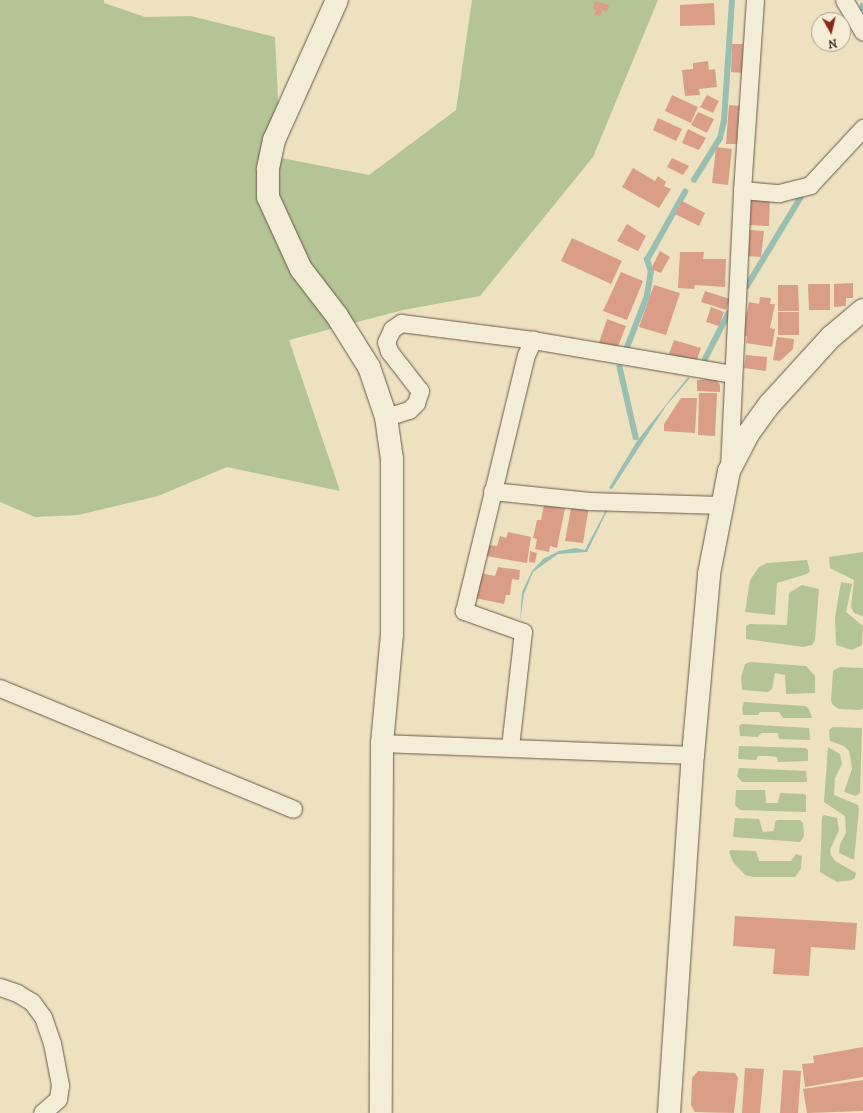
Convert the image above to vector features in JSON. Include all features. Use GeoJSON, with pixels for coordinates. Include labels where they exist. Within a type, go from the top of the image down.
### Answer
{"type":"FeatureCollection","features":[{"type":"Feature","properties":{"kind":"street"},"geometry":{"type":"LineString","coordinates":[[337,0],[274,140],[268,169],[268,197],[301,269],[337,316],[369,367],[386,417],[392,459],[392,634],[382,743],[381,1113]]}},
{"type":"Feature","properties":{"kind":"street"},"geometry":{"type":"LineString","coordinates":[[669,1113],[693,755],[709,574],[721,505],[729,471],[732,374],[742,190],[755,0]]}},
{"type":"Feature","properties":{"kind":"street"},"geometry":{"type":"LineString","coordinates":[[844,0],[863,32]]}},
{"type":"Feature","properties":{"kind":"street"},"geometry":{"type":"LineString","coordinates":[[742,190],[779,193],[810,185],[863,128]]}},
{"type":"Feature","properties":{"kind":"street"},"geometry":{"type":"LineString","coordinates":[[729,471],[748,434],[770,404],[831,337],[863,310]]}},
{"type":"Feature","properties":{"kind":"street"},"geometry":{"type":"LineString","coordinates":[[386,417],[410,410],[416,403],[420,391],[386,342],[392,329],[401,323],[533,340],[732,374]]}},
{"type":"Feature","properties":{"kind":"street"},"geometry":{"type":"LineString","coordinates":[[510,747],[523,632],[464,611],[526,354],[533,340]]}},
{"type":"Feature","properties":{"kind":"street"},"geometry":{"type":"LineString","coordinates":[[492,491],[589,501],[721,505]]}},
{"type":"Feature","properties":{"kind":"street"},"geometry":{"type":"LineString","coordinates":[[0,688],[293,810]]}},
{"type":"Feature","properties":{"kind":"street"},"geometry":{"type":"LineString","coordinates":[[382,743],[693,755]]}},
{"type":"Feature","properties":{"kind":"street"},"geometry":{"type":"LineString","coordinates":[[0,987],[17,993],[32,1002],[43,1017],[52,1043],[60,1085],[58,1099],[42,1113]]}},
{"type":"Feature","properties":{"kind":"green space"},"geometry":{"type":"Polygon","coordinates":[[[0,0],[104,0],[104,3],[145,17],[191,16],[275,37],[281,158],[369,175],[456,110],[472,0],[658,0],[593,157],[480,296],[403,310],[289,340],[340,491],[227,467],[158,496],[78,515],[35,517],[0,502],[0,0]]]}},
{"type":"Feature","properties":{"kind":"green space"},"geometry":{"type":"Polygon","coordinates":[[[863,552],[862,616],[854,613],[851,607],[854,580],[830,568],[829,557],[863,552]]]}},
{"type":"Feature","properties":{"kind":"green space"},"geometry":{"type":"Polygon","coordinates":[[[807,560],[810,571],[807,574],[777,583],[775,615],[745,612],[750,580],[759,567],[767,563],[807,560]]]}},
{"type":"Feature","properties":{"kind":"green space"},"geometry":{"type":"Polygon","coordinates":[[[841,582],[852,584],[846,612],[863,626],[862,645],[852,650],[836,645],[835,617],[841,582]]]}},
{"type":"Feature","properties":{"kind":"green space"},"geometry":{"type":"Polygon","coordinates":[[[802,585],[819,589],[815,640],[812,645],[803,647],[746,639],[746,626],[750,624],[787,625],[789,593],[802,585]]]}},
{"type":"Feature","properties":{"kind":"green space"},"geometry":{"type":"Polygon","coordinates":[[[750,662],[806,666],[815,676],[815,693],[786,694],[785,675],[775,673],[772,689],[768,692],[742,690],[741,678],[745,664],[750,662]]]}},
{"type":"Feature","properties":{"kind":"green space"},"geometry":{"type":"Polygon","coordinates":[[[840,667],[863,668],[863,708],[861,710],[839,709],[833,705],[831,701],[833,671],[840,667]]]}},
{"type":"Feature","properties":{"kind":"green space"},"geometry":{"type":"Polygon","coordinates":[[[744,702],[805,706],[809,709],[812,718],[783,718],[779,712],[760,712],[758,715],[743,715],[742,708],[744,702]]]}},
{"type":"Feature","properties":{"kind":"green space"},"geometry":{"type":"Polygon","coordinates":[[[742,724],[809,728],[810,740],[779,739],[778,733],[761,733],[758,737],[740,736],[739,726],[742,724]]]}},
{"type":"Feature","properties":{"kind":"green space"},"geometry":{"type":"Polygon","coordinates":[[[833,727],[862,728],[860,793],[856,796],[844,792],[852,769],[851,762],[849,751],[844,746],[830,741],[829,730],[833,727]]]}},
{"type":"Feature","properties":{"kind":"green space"},"geometry":{"type":"Polygon","coordinates":[[[739,746],[806,748],[808,750],[808,761],[778,762],[777,757],[768,756],[758,756],[756,760],[738,759],[739,746]]]}},
{"type":"Feature","properties":{"kind":"green space"},"geometry":{"type":"Polygon","coordinates":[[[828,747],[840,754],[842,764],[835,778],[834,795],[858,805],[859,809],[854,860],[839,853],[840,844],[846,833],[845,816],[824,802],[828,747]]]}},
{"type":"Feature","properties":{"kind":"green space"},"geometry":{"type":"Polygon","coordinates":[[[739,768],[806,771],[807,782],[742,782],[737,776],[739,768]]]}},
{"type":"Feature","properties":{"kind":"green space"},"geometry":{"type":"Polygon","coordinates":[[[736,790],[765,790],[766,803],[778,803],[780,793],[804,794],[806,796],[806,812],[740,810],[735,805],[736,790]]]}},
{"type":"Feature","properties":{"kind":"green space"},"geometry":{"type":"Polygon","coordinates":[[[824,815],[837,818],[839,830],[830,850],[831,855],[835,861],[856,873],[855,878],[852,880],[837,882],[820,872],[822,817],[824,815]]]}},
{"type":"Feature","properties":{"kind":"green space"},"geometry":{"type":"Polygon","coordinates":[[[735,818],[759,819],[763,832],[774,831],[775,822],[777,820],[800,820],[803,823],[804,836],[800,842],[733,837],[735,818]]]}},
{"type":"Feature","properties":{"kind":"green space"},"geometry":{"type":"Polygon","coordinates":[[[731,850],[756,851],[759,861],[791,861],[796,854],[802,856],[801,869],[795,877],[753,877],[745,875],[733,862],[729,852],[731,850]]]}},
{"type":"Feature","properties":{"kind":"water"},"geometry":{"type":"Polygon","coordinates":[[[688,377],[690,378],[666,406],[612,489],[609,488],[637,441],[688,377]]]}},
{"type":"Feature","properties":{"kind":"water"},"geometry":{"type":"Polygon","coordinates":[[[607,508],[608,509],[587,552],[558,554],[533,572],[524,594],[520,622],[522,592],[532,571],[543,559],[559,551],[576,548],[585,550],[607,508]]]}},
{"type":"Feature","properties":{"kind":"building"},"geometry":{"type":"Polygon","coordinates":[[[595,1],[609,5],[607,12],[602,10],[600,16],[594,15],[596,10],[593,9],[595,1]]]}},
{"type":"Feature","properties":{"kind":"building"},"geometry":{"type":"Polygon","coordinates":[[[714,3],[715,25],[680,26],[680,5],[714,3]]]}},
{"type":"Feature","properties":{"kind":"building"},"geometry":{"type":"Polygon","coordinates":[[[732,44],[743,44],[742,73],[731,72],[732,44]]]}},
{"type":"Feature","properties":{"kind":"building"},"geometry":{"type":"Polygon","coordinates":[[[708,61],[709,70],[715,69],[717,87],[699,89],[700,95],[685,96],[682,70],[693,69],[693,63],[708,61]]]}},
{"type":"Feature","properties":{"kind":"building"},"geometry":{"type":"Polygon","coordinates":[[[672,95],[698,107],[691,123],[665,111],[672,95]]]}},
{"type":"Feature","properties":{"kind":"building"},"geometry":{"type":"Polygon","coordinates":[[[707,95],[719,101],[713,113],[700,107],[707,95]]]}},
{"type":"Feature","properties":{"kind":"building"},"geometry":{"type":"Polygon","coordinates":[[[729,105],[740,106],[739,144],[726,144],[729,105]]]}},
{"type":"Feature","properties":{"kind":"building"},"geometry":{"type":"Polygon","coordinates":[[[698,112],[714,119],[707,133],[691,125],[698,112]]]}},
{"type":"Feature","properties":{"kind":"building"},"geometry":{"type":"Polygon","coordinates":[[[658,118],[682,129],[676,141],[653,130],[658,118]]]}},
{"type":"Feature","properties":{"kind":"building"},"geometry":{"type":"Polygon","coordinates":[[[688,129],[706,138],[699,150],[682,143],[688,129]]]}},
{"type":"Feature","properties":{"kind":"building"},"geometry":{"type":"Polygon","coordinates":[[[716,147],[732,149],[728,185],[712,183],[716,147]]]}},
{"type":"Feature","properties":{"kind":"building"},"geometry":{"type":"Polygon","coordinates":[[[672,158],[689,166],[683,175],[667,167],[672,158]]]}},
{"type":"Feature","properties":{"kind":"building"},"geometry":{"type":"Polygon","coordinates":[[[633,168],[655,181],[658,176],[666,182],[664,186],[671,189],[659,208],[622,187],[633,168]]]}},
{"type":"Feature","properties":{"kind":"building"},"geometry":{"type":"Polygon","coordinates":[[[750,195],[770,196],[769,226],[749,225],[750,195]]]}},
{"type":"Feature","properties":{"kind":"building"},"geometry":{"type":"Polygon","coordinates":[[[682,201],[705,213],[699,226],[675,214],[682,201]]]}},
{"type":"Feature","properties":{"kind":"building"},"geometry":{"type":"Polygon","coordinates":[[[627,224],[646,236],[638,251],[617,241],[627,224]]]}},
{"type":"Feature","properties":{"kind":"building"},"geometry":{"type":"Polygon","coordinates":[[[749,230],[764,231],[761,257],[746,256],[749,230]]]}},
{"type":"Feature","properties":{"kind":"building"},"geometry":{"type":"Polygon","coordinates":[[[572,238],[622,261],[611,284],[561,261],[572,238]]]}},
{"type":"Feature","properties":{"kind":"building"},"geometry":{"type":"Polygon","coordinates":[[[660,251],[670,257],[661,273],[651,269],[660,251]]]}},
{"type":"Feature","properties":{"kind":"building"},"geometry":{"type":"Polygon","coordinates":[[[680,252],[704,252],[703,259],[726,259],[725,287],[695,285],[694,289],[678,288],[680,252]]]}},
{"type":"Feature","properties":{"kind":"building"},"geometry":{"type":"Polygon","coordinates":[[[621,272],[643,281],[627,320],[603,311],[621,272]]]}},
{"type":"Feature","properties":{"kind":"building"},"geometry":{"type":"Polygon","coordinates":[[[853,283],[853,298],[846,298],[846,306],[834,307],[834,284],[853,283]]]}},
{"type":"Feature","properties":{"kind":"building"},"geometry":{"type":"Polygon","coordinates":[[[808,284],[830,284],[830,310],[809,310],[808,284]]]}},
{"type":"Feature","properties":{"kind":"building"},"geometry":{"type":"Polygon","coordinates":[[[654,285],[680,293],[666,335],[639,327],[654,285]]]}},
{"type":"Feature","properties":{"kind":"building"},"geometry":{"type":"Polygon","coordinates":[[[778,285],[798,285],[799,311],[778,311],[778,285]]]}},
{"type":"Feature","properties":{"kind":"building"},"geometry":{"type":"Polygon","coordinates":[[[705,291],[730,299],[726,310],[701,302],[705,291]]]}},
{"type":"Feature","properties":{"kind":"building"},"geometry":{"type":"Polygon","coordinates":[[[760,297],[771,298],[770,304],[775,304],[770,328],[775,329],[772,347],[746,343],[747,336],[742,336],[749,302],[759,304],[760,297]]]}},
{"type":"Feature","properties":{"kind":"building"},"geometry":{"type":"Polygon","coordinates":[[[711,307],[724,312],[719,326],[706,322],[711,307]]]}},
{"type":"Feature","properties":{"kind":"building"},"geometry":{"type":"Polygon","coordinates":[[[778,312],[799,312],[799,335],[778,335],[778,312]]]}},
{"type":"Feature","properties":{"kind":"building"},"geometry":{"type":"Polygon","coordinates":[[[607,319],[626,326],[617,349],[599,343],[607,319]]]}},
{"type":"Feature","properties":{"kind":"building"},"geometry":{"type":"Polygon","coordinates":[[[777,337],[794,339],[793,349],[780,361],[773,360],[777,337]]]}},
{"type":"Feature","properties":{"kind":"building"},"geometry":{"type":"Polygon","coordinates":[[[674,340],[701,348],[696,362],[669,354],[674,340]]]}},
{"type":"Feature","properties":{"kind":"building"},"geometry":{"type":"Polygon","coordinates":[[[746,355],[767,357],[766,371],[744,368],[746,355]]]}},
{"type":"Feature","properties":{"kind":"building"},"geometry":{"type":"Polygon","coordinates":[[[715,379],[720,385],[720,392],[697,391],[697,380],[715,379]]]}},
{"type":"Feature","properties":{"kind":"building"},"geometry":{"type":"Polygon","coordinates":[[[699,393],[717,393],[715,436],[698,435],[699,393]]]}},
{"type":"Feature","properties":{"kind":"building"},"geometry":{"type":"Polygon","coordinates":[[[681,398],[697,398],[695,433],[664,431],[664,424],[681,398]]]}},
{"type":"Feature","properties":{"kind":"building"},"geometry":{"type":"Polygon","coordinates":[[[572,503],[589,506],[583,543],[565,541],[572,503]]]}},
{"type":"Feature","properties":{"kind":"building"},"geometry":{"type":"Polygon","coordinates":[[[544,505],[565,508],[557,548],[550,546],[549,552],[535,549],[537,539],[533,538],[537,520],[541,520],[544,505]]]}},
{"type":"Feature","properties":{"kind":"building"},"geometry":{"type":"Polygon","coordinates":[[[508,532],[531,537],[527,563],[486,556],[488,545],[497,546],[500,536],[506,538],[508,532]]]}},
{"type":"Feature","properties":{"kind":"building"},"geometry":{"type":"Polygon","coordinates":[[[530,551],[537,553],[535,563],[529,562],[530,551]]]}},
{"type":"Feature","properties":{"kind":"building"},"geometry":{"type":"Polygon","coordinates":[[[498,567],[520,570],[519,580],[512,579],[510,595],[506,595],[504,604],[475,598],[480,573],[495,576],[498,567]]]}},
{"type":"Feature","properties":{"kind":"building"},"geometry":{"type":"Polygon","coordinates":[[[735,916],[857,923],[855,950],[811,947],[809,976],[773,974],[775,949],[733,946],[735,916]]]}},
{"type":"Feature","properties":{"kind":"building"},"geometry":{"type":"Polygon","coordinates":[[[863,1047],[863,1077],[805,1087],[802,1064],[814,1063],[813,1056],[863,1047]]]}},
{"type":"Feature","properties":{"kind":"building"},"geometry":{"type":"Polygon","coordinates":[[[745,1068],[764,1069],[760,1113],[742,1113],[745,1068]]]}},
{"type":"Feature","properties":{"kind":"building"},"geometry":{"type":"Polygon","coordinates":[[[783,1070],[801,1071],[798,1113],[780,1113],[783,1070]]]}},
{"type":"Feature","properties":{"kind":"building"},"geometry":{"type":"Polygon","coordinates":[[[698,1071],[735,1073],[738,1078],[734,1113],[695,1112],[691,1105],[692,1078],[698,1071]]]}},
{"type":"Feature","properties":{"kind":"building"},"geometry":{"type":"Polygon","coordinates":[[[863,1080],[863,1111],[807,1113],[803,1089],[863,1080]]]}},
{"type":"Feature","properties":{"kind":"waterway"},"geometry":{"type":"LineString","coordinates":[[694,180],[720,138],[724,121],[732,0]]}},
{"type":"Feature","properties":{"kind":"waterway"},"geometry":{"type":"LineString","coordinates":[[626,350],[647,296],[651,272],[647,260],[685,192]]}},
{"type":"Feature","properties":{"kind":"waterway"},"geometry":{"type":"LineString","coordinates":[[747,286],[801,197]]}},
{"type":"Feature","properties":{"kind":"waterway"},"geometry":{"type":"LineString","coordinates":[[705,359],[728,314]]}},
{"type":"Feature","properties":{"kind":"waterway"},"geometry":{"type":"LineString","coordinates":[[620,367],[636,437]]}}]}
